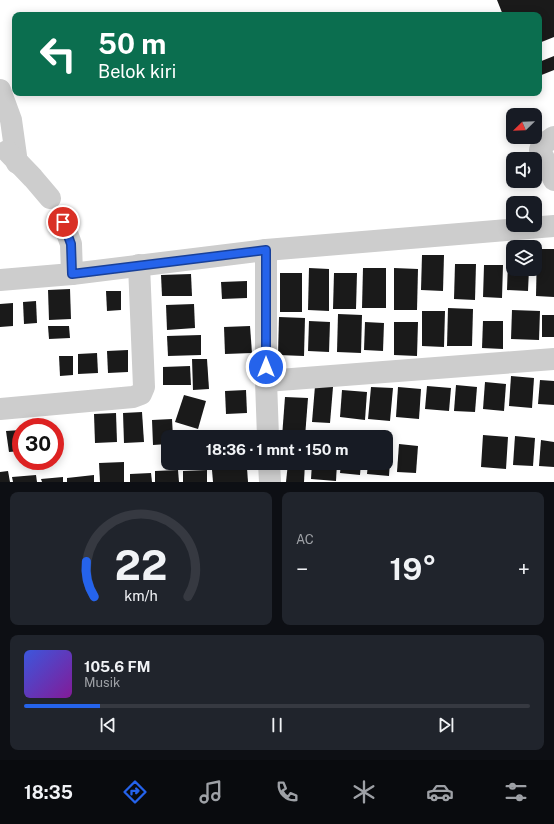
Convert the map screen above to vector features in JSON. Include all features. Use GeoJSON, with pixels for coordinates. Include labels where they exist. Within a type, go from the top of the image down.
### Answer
{"type":"FeatureCollection","features":[{"type":"Feature","properties":{"kind":"street"},"geometry":{"type":"LineString","coordinates":[[0,90],[11,120],[17,163]]}},
{"type":"Feature","properties":{"kind":"street"},"geometry":{"type":"LineString","coordinates":[[554,137],[541,146],[540,150],[554,180]]}},
{"type":"Feature","properties":{"kind":"street"},"geometry":{"type":"LineString","coordinates":[[0,142],[17,163],[34,178],[50,198]]}},
{"type":"Feature","properties":{"kind":"street"},"geometry":{"type":"LineString","coordinates":[[63,222],[71,244],[72,274]]}},
{"type":"Feature","properties":{"kind":"street"},"geometry":{"type":"LineString","coordinates":[[0,280],[72,274],[266,250],[554,226]]}},
{"type":"Feature","properties":{"kind":"street"},"geometry":{"type":"LineString","coordinates":[[266,250],[266,381],[268,430]]}},
{"type":"Feature","properties":{"kind":"street"},"geometry":{"type":"LineString","coordinates":[[0,409],[142,394],[144,387],[139,265]]}},
{"type":"Feature","properties":{"kind":"street"},"geometry":{"type":"LineString","coordinates":[[266,381],[554,359]]}},
{"type":"Feature","properties":{"kind":"street"},"geometry":{"type":"LineString","coordinates":[[270,470],[270,482]]}},
{"type":"Feature","properties":{"kind":"building"},"geometry":{"type":"Polygon","coordinates":[[[497,0],[554,0],[554,37],[542,42],[542,12],[502,12],[497,0]]]}},
{"type":"Feature","properties":{"kind":"building"},"geometry":{"type":"Polygon","coordinates":[[[554,56],[554,70],[542,75],[542,61],[554,56]]]}},
{"type":"Feature","properties":{"kind":"building"},"geometry":{"type":"Polygon","coordinates":[[[542,249],[554,249],[554,297],[536,296],[536,276],[542,276],[542,249]]]}},
{"type":"Feature","properties":{"kind":"building"},"geometry":{"type":"Polygon","coordinates":[[[422,255],[444,255],[443,291],[421,290],[422,255]]]}},
{"type":"Feature","properties":{"kind":"building"},"geometry":{"type":"Polygon","coordinates":[[[455,264],[476,264],[475,300],[454,299],[455,264]]]}},
{"type":"Feature","properties":{"kind":"building"},"geometry":{"type":"Polygon","coordinates":[[[484,265],[503,265],[502,298],[483,297],[484,265]]]}},
{"type":"Feature","properties":{"kind":"building"},"geometry":{"type":"Polygon","coordinates":[[[309,268],[329,269],[329,311],[308,310],[309,268]]]}},
{"type":"Feature","properties":{"kind":"building"},"geometry":{"type":"Polygon","coordinates":[[[363,268],[386,268],[386,308],[362,308],[363,268]]]}},
{"type":"Feature","properties":{"kind":"building"},"geometry":{"type":"Polygon","coordinates":[[[394,268],[418,269],[417,310],[394,310],[394,268]]]}},
{"type":"Feature","properties":{"kind":"building"},"geometry":{"type":"Polygon","coordinates":[[[280,273],[302,273],[302,312],[280,312],[280,273]]]}},
{"type":"Feature","properties":{"kind":"building"},"geometry":{"type":"Polygon","coordinates":[[[334,273],[357,273],[356,309],[333,309],[334,273]]]}},
{"type":"Feature","properties":{"kind":"building"},"geometry":{"type":"Polygon","coordinates":[[[191,274],[192,296],[162,296],[161,275],[191,274]]]}},
{"type":"Feature","properties":{"kind":"building"},"geometry":{"type":"Polygon","coordinates":[[[507,276],[529,276],[528,291],[507,290],[507,276]]]}},
{"type":"Feature","properties":{"kind":"building"},"geometry":{"type":"Polygon","coordinates":[[[247,281],[247,298],[222,299],[221,282],[247,281]]]}},
{"type":"Feature","properties":{"kind":"building"},"geometry":{"type":"Polygon","coordinates":[[[70,289],[71,319],[49,320],[48,290],[70,289]]]}},
{"type":"Feature","properties":{"kind":"building"},"geometry":{"type":"Polygon","coordinates":[[[106,291],[121,291],[121,310],[107,311],[106,291]]]}},
{"type":"Feature","properties":{"kind":"building"},"geometry":{"type":"Polygon","coordinates":[[[36,301],[37,323],[24,324],[23,302],[36,301]]]}},
{"type":"Feature","properties":{"kind":"building"},"geometry":{"type":"Polygon","coordinates":[[[13,303],[13,326],[0,327],[0,304],[13,303]]]}},
{"type":"Feature","properties":{"kind":"building"},"geometry":{"type":"Polygon","coordinates":[[[194,304],[195,328],[167,330],[166,305],[194,304]]]}},
{"type":"Feature","properties":{"kind":"building"},"geometry":{"type":"Polygon","coordinates":[[[448,308],[473,309],[472,346],[447,346],[448,308]]]}},
{"type":"Feature","properties":{"kind":"building"},"geometry":{"type":"Polygon","coordinates":[[[512,310],[540,311],[539,340],[511,339],[512,310]]]}},
{"type":"Feature","properties":{"kind":"building"},"geometry":{"type":"Polygon","coordinates":[[[422,311],[445,311],[444,347],[422,346],[422,311]]]}},
{"type":"Feature","properties":{"kind":"building"},"geometry":{"type":"Polygon","coordinates":[[[338,314],[362,315],[361,353],[337,352],[338,314]]]}},
{"type":"Feature","properties":{"kind":"building"},"geometry":{"type":"Polygon","coordinates":[[[542,315],[554,315],[554,337],[542,337],[542,315]]]}},
{"type":"Feature","properties":{"kind":"building"},"geometry":{"type":"Polygon","coordinates":[[[279,317],[305,318],[304,356],[278,355],[279,317]]]}},
{"type":"Feature","properties":{"kind":"building"},"geometry":{"type":"Polygon","coordinates":[[[309,321],[330,322],[329,352],[308,351],[309,321]]]}},
{"type":"Feature","properties":{"kind":"building"},"geometry":{"type":"Polygon","coordinates":[[[483,321],[503,321],[503,349],[482,348],[483,321]]]}},
{"type":"Feature","properties":{"kind":"building"},"geometry":{"type":"Polygon","coordinates":[[[365,322],[384,323],[383,351],[364,350],[365,322]]]}},
{"type":"Feature","properties":{"kind":"building"},"geometry":{"type":"Polygon","coordinates":[[[394,322],[418,322],[417,356],[394,355],[394,322]]]}},
{"type":"Feature","properties":{"kind":"building"},"geometry":{"type":"Polygon","coordinates":[[[48,326],[69,326],[70,338],[49,339],[48,326]]]}},
{"type":"Feature","properties":{"kind":"building"},"geometry":{"type":"Polygon","coordinates":[[[250,326],[252,353],[225,354],[224,327],[250,326]]]}},
{"type":"Feature","properties":{"kind":"building"},"geometry":{"type":"Polygon","coordinates":[[[201,335],[201,355],[168,356],[167,336],[201,335]]]}},
{"type":"Feature","properties":{"kind":"building"},"geometry":{"type":"Polygon","coordinates":[[[128,350],[128,372],[108,373],[107,351],[128,350]]]}},
{"type":"Feature","properties":{"kind":"building"},"geometry":{"type":"Polygon","coordinates":[[[97,353],[98,373],[78,374],[78,354],[97,353]]]}},
{"type":"Feature","properties":{"kind":"building"},"geometry":{"type":"Polygon","coordinates":[[[59,356],[73,356],[73,375],[60,376],[59,356]]]}},
{"type":"Feature","properties":{"kind":"building"},"geometry":{"type":"Polygon","coordinates":[[[192,359],[207,359],[209,389],[193,390],[192,359]]]}},
{"type":"Feature","properties":{"kind":"building"},"geometry":{"type":"Polygon","coordinates":[[[190,366],[191,385],[163,385],[163,367],[190,366]]]}},
{"type":"Feature","properties":{"kind":"building"},"geometry":{"type":"Polygon","coordinates":[[[511,376],[534,378],[532,408],[509,406],[511,376]]]}},
{"type":"Feature","properties":{"kind":"building"},"geometry":{"type":"Polygon","coordinates":[[[540,380],[554,381],[554,405],[538,404],[540,380]]]}},
{"type":"Feature","properties":{"kind":"building"},"geometry":{"type":"Polygon","coordinates":[[[485,382],[506,384],[504,411],[483,409],[485,382]]]}},
{"type":"Feature","properties":{"kind":"building"},"geometry":{"type":"Polygon","coordinates":[[[456,385],[477,387],[475,412],[454,411],[456,385]]]}},
{"type":"Feature","properties":{"kind":"building"},"geometry":{"type":"Polygon","coordinates":[[[315,386],[333,387],[330,423],[312,422],[315,386]]]}},
{"type":"Feature","properties":{"kind":"building"},"geometry":{"type":"Polygon","coordinates":[[[427,386],[451,388],[449,411],[425,409],[427,386]]]}},
{"type":"Feature","properties":{"kind":"building"},"geometry":{"type":"Polygon","coordinates":[[[371,387],[393,388],[390,421],[368,419],[371,387]]]}},
{"type":"Feature","properties":{"kind":"building"},"geometry":{"type":"Polygon","coordinates":[[[398,387],[421,389],[419,419],[396,417],[398,387]]]}},
{"type":"Feature","properties":{"kind":"building"},"geometry":{"type":"Polygon","coordinates":[[[246,390],[247,413],[226,414],[225,391],[246,390]]]}},
{"type":"Feature","properties":{"kind":"building"},"geometry":{"type":"Polygon","coordinates":[[[342,390],[367,392],[365,420],[340,417],[342,390]]]}},
{"type":"Feature","properties":{"kind":"building"},"geometry":{"type":"Polygon","coordinates":[[[184,395],[206,401],[198,429],[175,422],[184,395]]]}},
{"type":"Feature","properties":{"kind":"building"},"geometry":{"type":"Polygon","coordinates":[[[285,397],[308,398],[306,430],[283,430],[285,397]]]}},
{"type":"Feature","properties":{"kind":"building"},"geometry":{"type":"Polygon","coordinates":[[[142,412],[144,442],[124,443],[123,413],[142,412]]]}},
{"type":"Feature","properties":{"kind":"building"},"geometry":{"type":"Polygon","coordinates":[[[116,413],[117,442],[95,443],[94,414],[116,413]]]}},
{"type":"Feature","properties":{"kind":"building"},"geometry":{"type":"Polygon","coordinates":[[[172,419],[173,430],[161,430],[161,444],[153,445],[152,420],[172,419]]]}},
{"type":"Feature","properties":{"kind":"building"},"geometry":{"type":"Polygon","coordinates":[[[6,431],[12,431],[12,452],[9,452],[6,431]]]}},
{"type":"Feature","properties":{"kind":"building"},"geometry":{"type":"Polygon","coordinates":[[[483,435],[508,437],[506,469],[481,467],[483,435]]]}},
{"type":"Feature","properties":{"kind":"building"},"geometry":{"type":"Polygon","coordinates":[[[515,436],[535,438],[533,466],[513,465],[515,436]]]}},
{"type":"Feature","properties":{"kind":"building"},"geometry":{"type":"Polygon","coordinates":[[[541,440],[554,442],[554,467],[539,466],[541,440]]]}},
{"type":"Feature","properties":{"kind":"building"},"geometry":{"type":"Polygon","coordinates":[[[399,444],[418,446],[416,473],[397,472],[399,444]]]}},
{"type":"Feature","properties":{"kind":"building"},"geometry":{"type":"Polygon","coordinates":[[[124,462],[124,482],[100,482],[99,463],[124,462]]]}},
{"type":"Feature","properties":{"kind":"building"},"geometry":{"type":"Polygon","coordinates":[[[178,470],[179,482],[155,482],[155,471],[178,470]]]}},
{"type":"Feature","properties":{"kind":"building"},"geometry":{"type":"Polygon","coordinates":[[[207,470],[207,482],[183,482],[183,471],[207,470]]]}},
{"type":"Feature","properties":{"kind":"building"},"geometry":{"type":"Polygon","coordinates":[[[212,470],[247,470],[248,482],[213,482],[212,470]]]}},
{"type":"Feature","properties":{"kind":"building"},"geometry":{"type":"Polygon","coordinates":[[[287,470],[305,470],[304,482],[286,482],[287,470]]]}},
{"type":"Feature","properties":{"kind":"building"},"geometry":{"type":"Polygon","coordinates":[[[312,470],[337,470],[336,481],[311,479],[312,470]]]}},
{"type":"Feature","properties":{"kind":"building"},"geometry":{"type":"Polygon","coordinates":[[[340,470],[360,470],[360,475],[340,473],[340,470]]]}},
{"type":"Feature","properties":{"kind":"building"},"geometry":{"type":"Polygon","coordinates":[[[367,470],[389,470],[389,476],[367,474],[367,470]]]}},
{"type":"Feature","properties":{"kind":"building"},"geometry":{"type":"Polygon","coordinates":[[[8,471],[10,482],[0,482],[0,472],[8,471]]]}},
{"type":"Feature","properties":{"kind":"building"},"geometry":{"type":"Polygon","coordinates":[[[151,473],[152,482],[130,482],[130,474],[151,473]]]}},
{"type":"Feature","properties":{"kind":"building"},"geometry":{"type":"Polygon","coordinates":[[[36,475],[37,482],[13,482],[12,477],[36,475]]]}},
{"type":"Feature","properties":{"kind":"building"},"geometry":{"type":"Polygon","coordinates":[[[94,475],[94,482],[67,482],[67,478],[94,475]]]}},
{"type":"Feature","properties":{"kind":"building"},"geometry":{"type":"Polygon","coordinates":[[[63,477],[63,482],[42,482],[41,479],[63,477]]]}},
{"type":"Feature","properties":{"kind":"route"},"geometry":{"type":"LineString","coordinates":[[63,222],[71,244],[72,274],[266,250],[266,367]]}}]}
